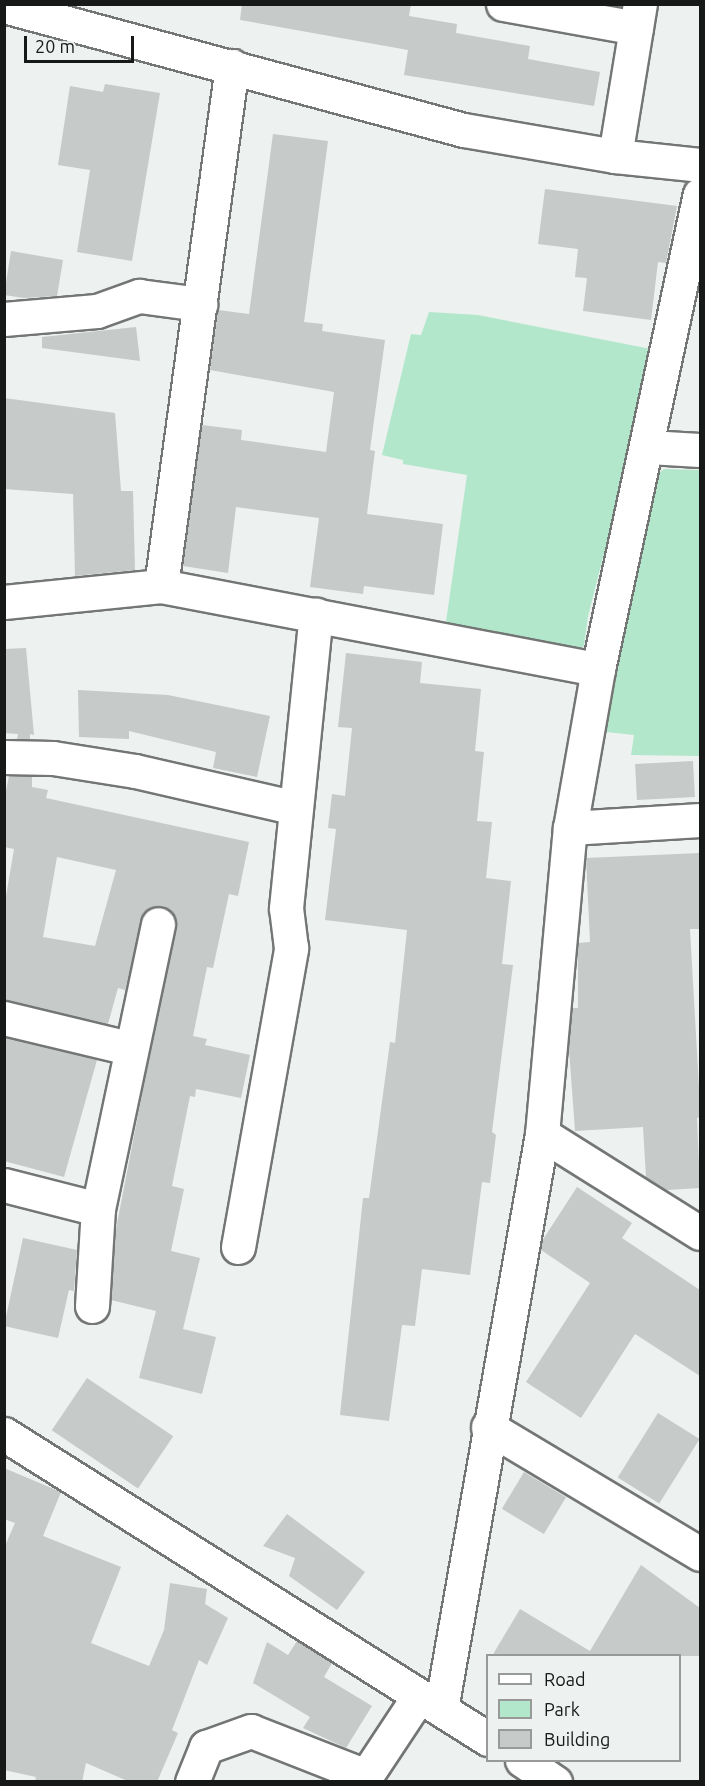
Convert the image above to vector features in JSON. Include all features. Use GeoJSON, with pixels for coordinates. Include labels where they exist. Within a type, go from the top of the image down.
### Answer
{"type":"FeatureCollection","features":[{"type":"Feature","properties":{"kind":"street"},"geometry":{"type":"LineString","coordinates":[[503,4],[638,16],[615,156]]}},
{"type":"Feature","properties":{"kind":"street"},"geometry":{"type":"LineString","coordinates":[[4,6],[45,10],[232,66],[464,130],[615,156],[700,165]]}},
{"type":"Feature","properties":{"kind":"street"},"geometry":{"type":"LineString","coordinates":[[161,586],[232,66]]}},
{"type":"Feature","properties":{"kind":"street"},"geometry":{"type":"LineString","coordinates":[[192,1782],[206,1747],[251,1731],[366,1776],[430,1702],[488,1427],[542,1134],[570,828],[598,669],[648,447],[700,195]]}},
{"type":"Feature","properties":{"kind":"street"},"geometry":{"type":"LineString","coordinates":[[4,319],[97,311],[139,296],[200,304]]}},
{"type":"Feature","properties":{"kind":"street"},"geometry":{"type":"LineString","coordinates":[[648,447],[700,450]]}},
{"type":"Feature","properties":{"kind":"street"},"geometry":{"type":"LineString","coordinates":[[4,602],[161,586],[598,669]]}},
{"type":"Feature","properties":{"kind":"street"},"geometry":{"type":"LineString","coordinates":[[238,1247],[291,948],[286,908],[316,615]]}},
{"type":"Feature","properties":{"kind":"street"},"geometry":{"type":"LineString","coordinates":[[4,757],[52,758],[135,771],[296,808]]}},
{"type":"Feature","properties":{"kind":"street"},"geometry":{"type":"LineString","coordinates":[[570,828],[700,820]]}},
{"type":"Feature","properties":{"kind":"street"},"geometry":{"type":"LineString","coordinates":[[92,1306],[98,1209],[129,1048],[158,924]]}},
{"type":"Feature","properties":{"kind":"street"},"geometry":{"type":"LineString","coordinates":[[4,1018],[129,1048]]}},
{"type":"Feature","properties":{"kind":"street"},"geometry":{"type":"LineString","coordinates":[[542,1134],[700,1233]]}},
{"type":"Feature","properties":{"kind":"street"},"geometry":{"type":"LineString","coordinates":[[4,1185],[98,1209]]}},
{"type":"Feature","properties":{"kind":"street"},"geometry":{"type":"LineString","coordinates":[[488,1427],[700,1554]]}},
{"type":"Feature","properties":{"kind":"street"},"geometry":{"type":"LineString","coordinates":[[4,1434],[486,1738]]}},
{"type":"Feature","properties":{"kind":"street"},"geometry":{"type":"LineString","coordinates":[[524,1762],[555,1782]]}},
{"type":"Feature","properties":{"kind":"green space"},"geometry":{"type":"Polygon","coordinates":[[[429,312],[478,315],[656,350],[588,616],[584,646],[569,654],[445,629],[467,475],[403,464],[403,460],[382,455],[411,334],[421,335],[429,312]]]}},
{"type":"Feature","properties":{"kind":"green space"},"geometry":{"type":"Polygon","coordinates":[[[664,469],[699,470],[700,756],[631,755],[634,735],[606,732],[651,479],[664,469]]]}},
{"type":"Feature","properties":{"kind":"building"},"geometry":{"type":"Polygon","coordinates":[[[242,4],[411,4],[409,16],[457,24],[456,33],[530,46],[528,59],[600,72],[594,106],[404,75],[408,50],[240,20],[242,4]]]}},
{"type":"Feature","properties":{"kind":"building"},"geometry":{"type":"Polygon","coordinates":[[[105,84],[160,93],[132,261],[77,252],[90,170],[58,165],[70,86],[103,92],[105,84]]]}},
{"type":"Feature","properties":{"kind":"building"},"geometry":{"type":"Polygon","coordinates":[[[273,134],[328,141],[304,322],[323,324],[322,331],[385,340],[370,450],[375,451],[367,514],[443,524],[434,595],[364,586],[363,594],[310,587],[319,518],[236,507],[228,573],[183,566],[202,425],[242,430],[241,440],[326,452],[334,392],[210,370],[218,310],[249,314],[273,134]]]}},
{"type":"Feature","properties":{"kind":"building"},"geometry":{"type":"Polygon","coordinates":[[[545,189],[677,206],[666,263],[658,262],[651,320],[583,311],[587,278],[575,277],[578,249],[538,244],[545,189]]]}},
{"type":"Feature","properties":{"kind":"building"},"geometry":{"type":"Polygon","coordinates":[[[11,251],[63,260],[57,296],[24,298],[4,295],[11,251]]]}},
{"type":"Feature","properties":{"kind":"building"},"geometry":{"type":"Polygon","coordinates":[[[136,327],[140,361],[42,348],[42,337],[136,327]]]}},
{"type":"Feature","properties":{"kind":"building"},"geometry":{"type":"Polygon","coordinates":[[[4,398],[115,413],[121,491],[133,491],[135,570],[75,576],[73,494],[4,489],[4,398]]]}},
{"type":"Feature","properties":{"kind":"building"},"geometry":{"type":"Polygon","coordinates":[[[26,648],[34,735],[30,734],[30,739],[17,739],[18,734],[4,733],[4,649],[26,648]]]}},
{"type":"Feature","properties":{"kind":"building"},"geometry":{"type":"Polygon","coordinates":[[[346,653],[422,662],[420,683],[481,689],[475,751],[484,752],[477,821],[492,822],[486,878],[511,881],[502,964],[513,965],[492,1132],[496,1135],[490,1183],[482,1182],[470,1275],[422,1269],[415,1326],[402,1325],[389,1421],[340,1415],[363,1198],[369,1198],[390,1042],[395,1043],[407,930],[325,920],[336,829],[328,828],[332,794],[345,796],[352,728],[338,727],[346,653]]]}},
{"type":"Feature","properties":{"kind":"building"},"geometry":{"type":"Polygon","coordinates":[[[78,690],[168,695],[270,716],[257,777],[213,768],[216,752],[129,731],[129,739],[79,737],[78,690]]]}},
{"type":"Feature","properties":{"kind":"building"},"geometry":{"type":"Polygon","coordinates":[[[693,761],[695,797],[637,800],[635,764],[693,761]]]}},
{"type":"Feature","properties":{"kind":"building"},"geometry":{"type":"Polygon","coordinates":[[[9,776],[32,776],[32,787],[48,790],[46,798],[249,842],[238,896],[229,894],[213,968],[207,967],[193,1036],[207,1039],[205,1045],[250,1055],[241,1098],[196,1089],[195,1097],[190,1096],[172,1186],[184,1189],[171,1251],[200,1258],[183,1329],[216,1337],[202,1394],[139,1378],[156,1311],[111,1300],[116,1229],[176,919],[161,906],[144,912],[125,990],[118,988],[108,1024],[4,1000],[4,908],[14,849],[4,847],[4,800],[9,776]],[[57,857],[43,937],[95,946],[116,870],[57,857]]]}},
{"type":"Feature","properties":{"kind":"building"},"geometry":{"type":"Polygon","coordinates":[[[700,853],[700,929],[690,929],[700,1106],[700,1117],[697,1118],[700,1188],[667,1190],[646,1177],[643,1127],[575,1131],[569,1049],[572,1008],[578,1008],[578,943],[590,942],[586,858],[700,853]]]}},
{"type":"Feature","properties":{"kind":"building"},"geometry":{"type":"Polygon","coordinates":[[[4,1037],[97,1060],[64,1177],[4,1161],[4,1037]]]}},
{"type":"Feature","properties":{"kind":"building"},"geometry":{"type":"Polygon","coordinates":[[[577,1187],[632,1223],[622,1238],[700,1290],[700,1376],[635,1334],[581,1418],[526,1382],[590,1283],[541,1250],[542,1241],[577,1187]]]}},
{"type":"Feature","properties":{"kind":"building"},"geometry":{"type":"Polygon","coordinates":[[[23,1238],[77,1250],[74,1291],[69,1290],[58,1338],[4,1326],[23,1238]]]}},
{"type":"Feature","properties":{"kind":"building"},"geometry":{"type":"Polygon","coordinates":[[[87,1378],[173,1436],[138,1488],[52,1430],[87,1378]]]}},
{"type":"Feature","properties":{"kind":"building"},"geometry":{"type":"Polygon","coordinates":[[[658,1413],[700,1439],[659,1503],[618,1477],[658,1413]]]}},
{"type":"Feature","properties":{"kind":"building"},"geometry":{"type":"Polygon","coordinates":[[[4,1468],[61,1492],[43,1536],[121,1567],[91,1643],[149,1666],[164,1630],[170,1583],[207,1589],[205,1604],[228,1618],[207,1665],[199,1660],[172,1730],[178,1733],[157,1782],[130,1782],[86,1763],[82,1782],[35,1782],[36,1777],[4,1770],[4,1548],[15,1523],[4,1519],[4,1468]]]}},
{"type":"Feature","properties":{"kind":"building"},"geometry":{"type":"Polygon","coordinates":[[[524,1472],[566,1497],[544,1534],[502,1509],[524,1472]]]}},
{"type":"Feature","properties":{"kind":"building"},"geometry":{"type":"Polygon","coordinates":[[[287,1514],[365,1572],[337,1610],[289,1576],[295,1558],[263,1546],[287,1514]]]}},
{"type":"Feature","properties":{"kind":"building"},"geometry":{"type":"Polygon","coordinates":[[[641,1565],[700,1608],[700,1656],[681,1656],[681,1654],[493,1654],[520,1609],[590,1651],[641,1565]]]}},
{"type":"Feature","properties":{"kind":"building"},"geometry":{"type":"Polygon","coordinates":[[[297,1641],[332,1663],[324,1677],[372,1706],[346,1748],[303,1728],[310,1717],[253,1683],[267,1642],[288,1655],[297,1641]]]}}]}
